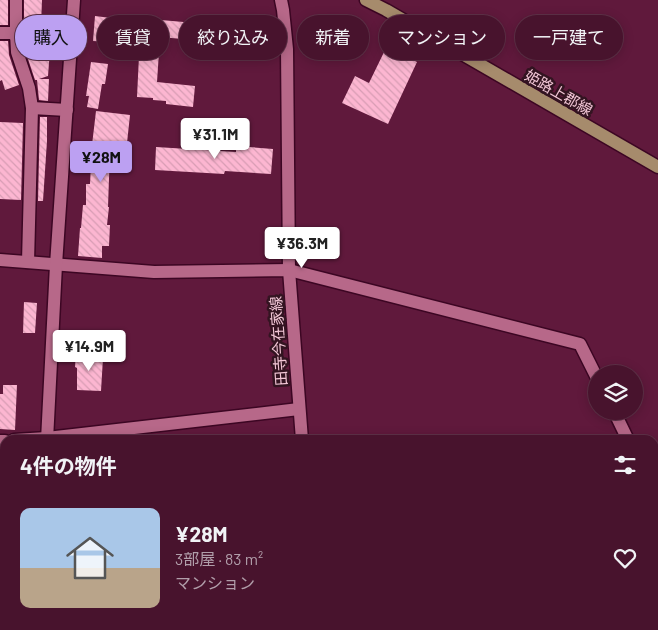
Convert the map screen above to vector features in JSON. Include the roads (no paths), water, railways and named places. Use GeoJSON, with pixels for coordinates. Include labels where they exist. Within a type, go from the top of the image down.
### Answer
{"type":"FeatureCollection","features":[{"type":"Feature","properties":{"kind":"main road","name":"姫路上郡線"},"geometry":{"type":"LineString","coordinates":[[366,0],[385,5],[658,167]]}},
{"type":"Feature","properties":{"kind":"street"},"geometry":{"type":"LineString","coordinates":[[16,0],[16,15]]}},
{"type":"Feature","properties":{"kind":"street"},"geometry":{"type":"LineString","coordinates":[[73,15],[74,0]]}},
{"type":"Feature","properties":{"kind":"street","name":"田寺今在家線"},"geometry":{"type":"LineString","coordinates":[[281,0],[287,49],[289,270],[302,435]]}},
{"type":"Feature","properties":{"kind":"street"},"geometry":{"type":"LineString","coordinates":[[0,33],[15,35]]}},
{"type":"Feature","properties":{"kind":"street"},"geometry":{"type":"LineString","coordinates":[[20,60],[29,88],[32,108],[28,262]]}},
{"type":"Feature","properties":{"kind":"street"},"geometry":{"type":"LineString","coordinates":[[47,435],[56,265],[70,60]]}},
{"type":"Feature","properties":{"kind":"street"},"geometry":{"type":"LineString","coordinates":[[32,108],[67,110]]}},
{"type":"Feature","properties":{"kind":"street"},"geometry":{"type":"LineString","coordinates":[[0,260],[154,272],[289,270],[580,344],[590,365]]}},
{"type":"Feature","properties":{"kind":"street"},"geometry":{"type":"LineString","coordinates":[[81,435],[299,409]]}},
{"type":"Feature","properties":{"kind":"street"},"geometry":{"type":"LineString","coordinates":[[618,420],[626,435]]}}]}
